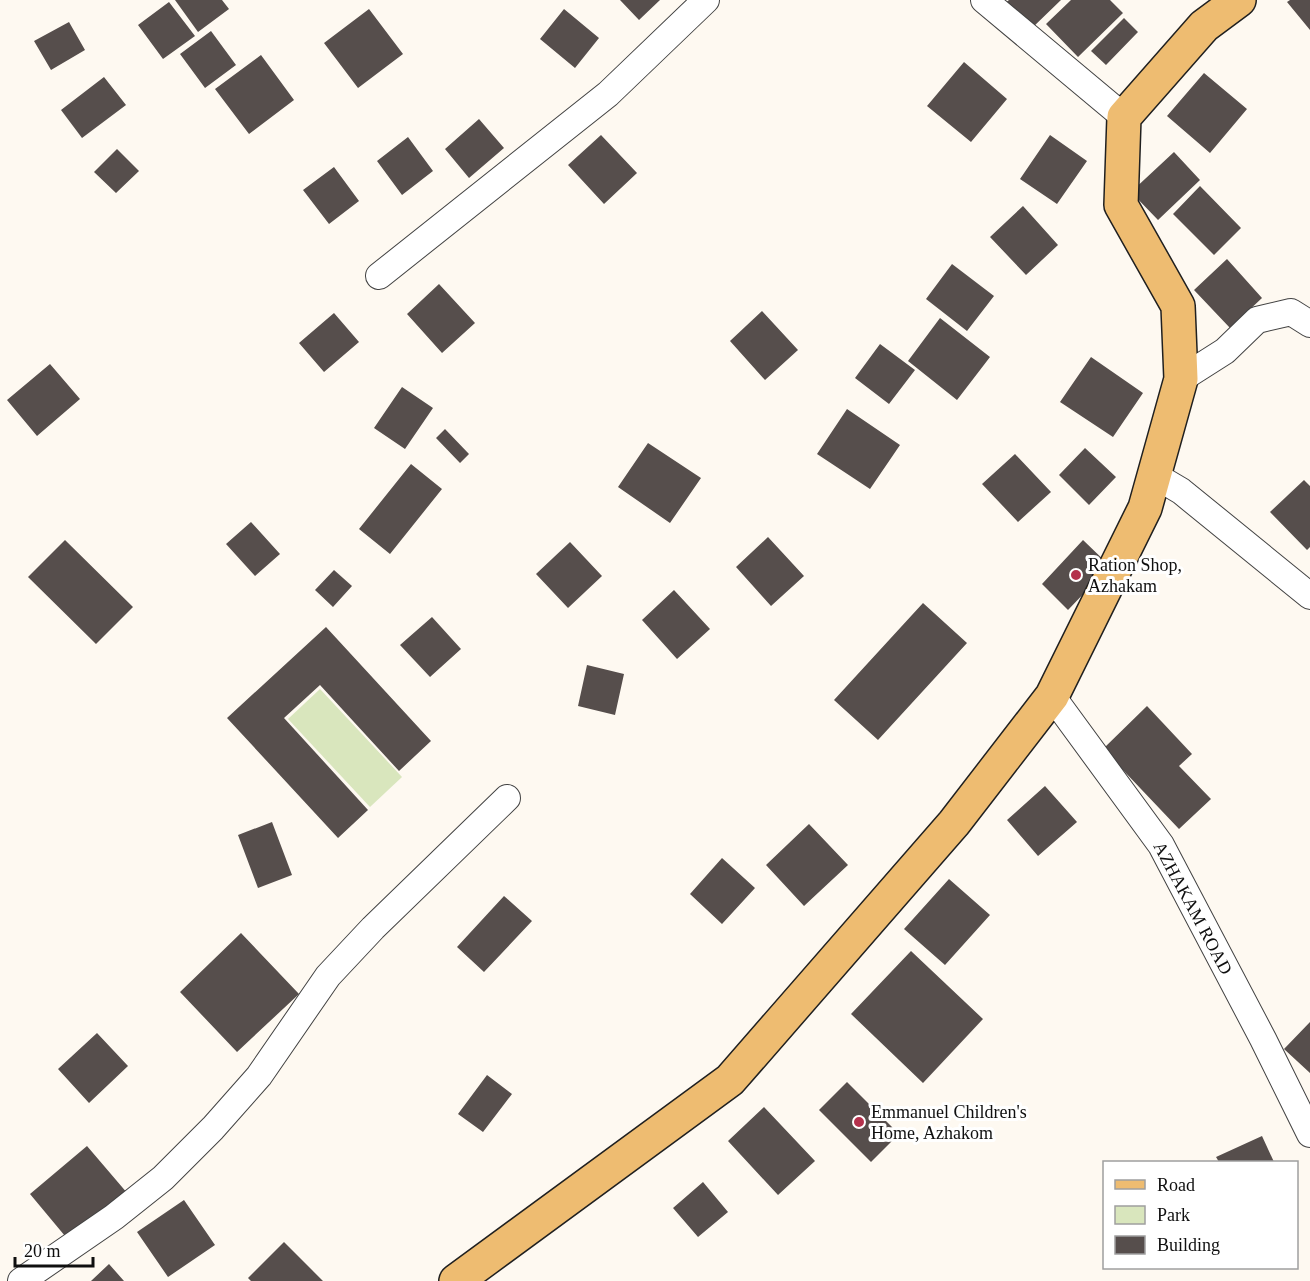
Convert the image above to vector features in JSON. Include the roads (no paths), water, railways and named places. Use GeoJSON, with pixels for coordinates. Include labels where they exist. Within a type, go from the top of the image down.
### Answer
{"type":"FeatureCollection","features":[{"type":"Feature","properties":{"kind":"main road"},"geometry":{"type":"LineString","coordinates":[[456,1281],[730,1080],[954,823],[1052,696],[1145,508],[1181,379],[1178,306],[1121,205],[1124,117],[1204,26],[1239,0]]}},
{"type":"Feature","properties":{"kind":"street"},"geometry":{"type":"LineString","coordinates":[[379,276],[608,94],[706,0]]}},
{"type":"Feature","properties":{"kind":"street"},"geometry":{"type":"LineString","coordinates":[[984,0],[1124,117]]}},
{"type":"Feature","properties":{"kind":"street"},"geometry":{"type":"LineString","coordinates":[[1181,379],[1226,351],[1257,320],[1291,312],[1310,324]]}},
{"type":"Feature","properties":{"kind":"street"},"geometry":{"type":"LineString","coordinates":[[1154,476],[1181,491],[1310,596]]}},
{"type":"Feature","properties":{"kind":"street","name":"AZHAKAM ROAD"},"geometry":{"type":"LineString","coordinates":[[1052,696],[1161,845],[1310,1134]]}},
{"type":"Feature","properties":{"kind":"street"},"geometry":{"type":"LineString","coordinates":[[21,1281],[114,1217],[163,1178],[213,1128],[259,1076],[328,976],[373,928],[507,798]]}},
{"type":"Feature","properties":{"kind":"place","name":"Ration Shop, Azhakam"},"geometry":{"type":"Point","coordinates":[1076,575]}},
{"type":"Feature","properties":{"kind":"place","name":"Emmanuel Children's Home, Azhakom"},"geometry":{"type":"Point","coordinates":[859,1122]}}]}
